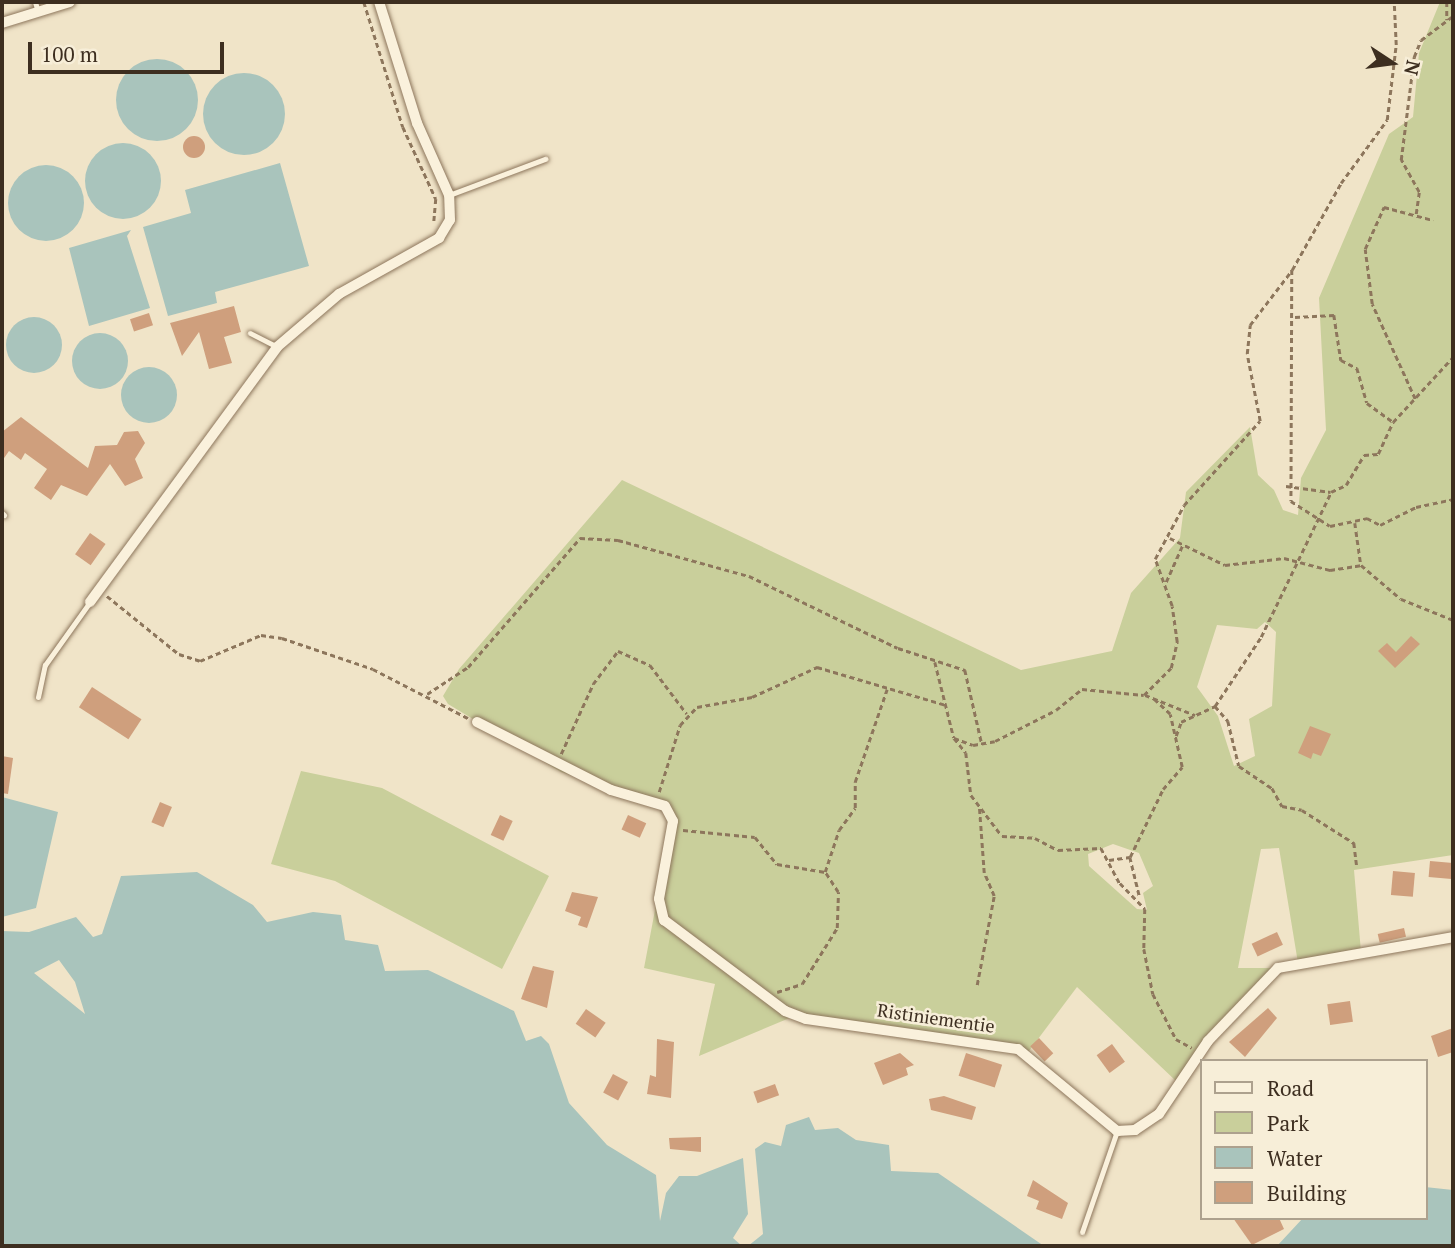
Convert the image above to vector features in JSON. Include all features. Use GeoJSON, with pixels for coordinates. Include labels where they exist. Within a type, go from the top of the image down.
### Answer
{"type":"FeatureCollection","features":[{"type":"Feature","properties":{"kind":"street"},"geometry":{"type":"LineString","coordinates":[[2,23],[36,7],[70,2]]}},
{"type":"Feature","properties":{"kind":"street"},"geometry":{"type":"LineString","coordinates":[[90,602],[277,346],[340,294],[426,246],[450,220],[449,194],[416,123],[379,2]]}},
{"type":"Feature","properties":{"kind":"street"},"geometry":{"type":"LineString","coordinates":[[477,722],[611,790],[659,800],[671,814],[672,828]]}},
{"type":"Feature","properties":{"kind":"street","name":"Ristiniementie"},"geometry":{"type":"LineString","coordinates":[[672,828],[659,912],[769,1000],[806,1019],[1018,1049],[1118,1131]]}},
{"type":"Feature","properties":{"kind":"street"},"geometry":{"type":"LineString","coordinates":[[1118,1131],[1135,1130],[1159,1114],[1199,1053],[1278,968],[1453,937]]}},
{"type":"Feature","properties":{"kind":"lane"},"geometry":{"type":"LineString","coordinates":[[449,194],[545,159]]}},
{"type":"Feature","properties":{"kind":"lane"},"geometry":{"type":"LineString","coordinates":[[250,333],[277,346]]}},
{"type":"Feature","properties":{"kind":"lane"},"geometry":{"type":"LineString","coordinates":[[38,697],[45,666],[90,602]]}},
{"type":"Feature","properties":{"kind":"lane"},"geometry":{"type":"LineString","coordinates":[[1082,1232],[1118,1131]]}},
{"type":"Feature","properties":{"kind":"path"},"geometry":{"type":"LineString","coordinates":[[363,2],[403,127],[436,199],[426,246]]}},
{"type":"Feature","properties":{"kind":"path"},"geometry":{"type":"LineString","coordinates":[[1144,695],[1171,668],[1177,642],[1166,582],[1155,559],[1184,505],[1260,421],[1247,354],[1250,325],[1292,270],[1340,183],[1387,120],[1396,45],[1394,2]]}},
{"type":"Feature","properties":{"kind":"path"},"geometry":{"type":"LineString","coordinates":[[1447,2],[1447,20]]}},
{"type":"Feature","properties":{"kind":"path"},"geometry":{"type":"LineString","coordinates":[[1416,214],[1419,192],[1401,160],[1414,57],[1421,40],[1453,16]]}},
{"type":"Feature","properties":{"kind":"path"},"geometry":{"type":"LineString","coordinates":[[1415,399],[1372,304],[1365,250],[1384,207],[1433,220]]}},
{"type":"Feature","properties":{"kind":"path"},"geometry":{"type":"LineString","coordinates":[[1292,270],[1295,317],[1286,486],[1291,501],[1318,522],[1356,523],[1367,518],[1380,525],[1416,507],[1453,499]]}},
{"type":"Feature","properties":{"kind":"path"},"geometry":{"type":"LineString","coordinates":[[1295,317],[1334,314],[1341,360],[1357,368],[1367,403],[1393,422]]}},
{"type":"Feature","properties":{"kind":"path"},"geometry":{"type":"LineString","coordinates":[[1176,736],[1181,722],[1215,706],[1261,637],[1331,492],[1350,481],[1364,455],[1378,454],[1393,422],[1453,357]]}},
{"type":"Feature","properties":{"kind":"path"},"geometry":{"type":"LineString","coordinates":[[1286,486],[1331,492]]}},
{"type":"Feature","properties":{"kind":"path"},"geometry":{"type":"LineString","coordinates":[[1356,523],[1361,565],[1401,599],[1453,620]]}},
{"type":"Feature","properties":{"kind":"path"},"geometry":{"type":"LineString","coordinates":[[1168,537],[1225,565],[1301,558],[1330,570],[1361,565]]}},
{"type":"Feature","properties":{"kind":"path"},"geometry":{"type":"LineString","coordinates":[[427,694],[468,667],[580,538],[650,545],[748,576],[935,662],[965,670],[982,745]]}},
{"type":"Feature","properties":{"kind":"path"},"geometry":{"type":"LineString","coordinates":[[1166,582],[1183,544]]}},
{"type":"Feature","properties":{"kind":"path"},"geometry":{"type":"LineString","coordinates":[[99,589],[179,654],[200,661],[261,635],[387,677],[427,694],[477,722]]}},
{"type":"Feature","properties":{"kind":"path"},"geometry":{"type":"LineString","coordinates":[[557,763],[593,684],[618,651],[650,665],[687,714]]}},
{"type":"Feature","properties":{"kind":"path"},"geometry":{"type":"LineString","coordinates":[[935,662],[954,738],[966,753],[971,794],[1002,836],[1035,838],[1069,852],[1092,845],[1109,860],[1120,883],[1141,901]]}},
{"type":"Feature","properties":{"kind":"path"},"geometry":{"type":"LineString","coordinates":[[659,800],[666,758],[687,714],[707,703],[752,697],[817,667],[887,689],[939,698],[946,705]]}},
{"type":"Feature","properties":{"kind":"path"},"geometry":{"type":"LineString","coordinates":[[825,872],[839,830],[855,808],[855,782],[887,689]]}},
{"type":"Feature","properties":{"kind":"path"},"geometry":{"type":"LineString","coordinates":[[954,738],[982,745],[1056,710],[1082,689],[1144,695],[1198,716]]}},
{"type":"Feature","properties":{"kind":"path"},"geometry":{"type":"LineString","coordinates":[[1154,699],[1170,714],[1181,770],[1163,789],[1130,857],[1141,901],[1153,994],[1176,1038],[1199,1053]]}},
{"type":"Feature","properties":{"kind":"path"},"geometry":{"type":"LineString","coordinates":[[1215,706],[1228,721],[1239,766],[1272,788],[1282,806],[1302,810],[1354,842],[1357,868]]}},
{"type":"Feature","properties":{"kind":"path"},"geometry":{"type":"LineString","coordinates":[[977,985],[994,896],[984,873],[979,805]]}},
{"type":"Feature","properties":{"kind":"path"},"geometry":{"type":"LineString","coordinates":[[672,828],[755,837],[777,864],[825,872],[838,892],[837,929],[802,984],[769,1000]]}},
{"type":"Feature","properties":{"kind":"path"},"geometry":{"type":"LineString","coordinates":[[1109,860],[1130,857]]}},
{"type":"Feature","properties":{"kind":"green space"},"geometry":{"type":"Polygon","coordinates":[[[1440,2],[1453,2],[1453,855],[1354,870],[1361,952],[1298,963],[1279,848],[1261,849],[1238,968],[1275,968],[1176,1081],[1077,987],[1026,1055],[792,1017],[699,1056],[715,984],[644,968],[671,826],[658,804],[561,772],[448,704],[443,696],[459,669],[622,480],[1021,670],[1112,651],[1131,593],[1180,538],[1186,492],[1250,427],[1258,475],[1274,490],[1283,510],[1298,515],[1301,478],[1326,430],[1319,298],[1389,134],[1413,117],[1419,53],[1440,2]],[[1265,622],[1257,629],[1217,625],[1197,687],[1218,716],[1234,766],[1255,756],[1249,719],[1272,706],[1276,632],[1265,622]],[[1113,844],[1088,854],[1089,866],[1137,909],[1147,910],[1143,893],[1153,886],[1139,853],[1113,844]]]}},
{"type":"Feature","properties":{"kind":"green space"},"geometry":{"type":"Polygon","coordinates":[[[301,771],[382,788],[549,876],[502,969],[335,881],[271,864],[301,771]]]}},
{"type":"Feature","properties":{"kind":"water"},"geometry":{"type":"Polygon","coordinates":[[[157,59],[173,62],[186,71],[195,84],[198,100],[195,116],[186,129],[173,138],[157,141],[141,138],[128,129],[119,116],[116,100],[119,84],[128,71],[141,62],[157,59]]]}},
{"type":"Feature","properties":{"kind":"water"},"geometry":{"type":"Polygon","coordinates":[[[244,73],[260,76],[273,85],[282,98],[285,114],[282,130],[273,143],[260,152],[244,155],[228,152],[215,143],[206,130],[203,114],[206,98],[215,85],[228,76],[244,73]]]}},
{"type":"Feature","properties":{"kind":"water"},"geometry":{"type":"Polygon","coordinates":[[[123,143],[137,146],[150,154],[158,167],[161,181],[158,195],[150,208],[137,216],[123,219],[109,216],[96,208],[88,195],[85,181],[88,167],[96,154],[109,146],[123,143]]]}},
{"type":"Feature","properties":{"kind":"water"},"geometry":{"type":"Polygon","coordinates":[[[280,163],[309,266],[215,292],[217,303],[168,316],[143,227],[191,213],[185,190],[280,163]]]}},
{"type":"Feature","properties":{"kind":"water"},"geometry":{"type":"Polygon","coordinates":[[[46,165],[60,168],[73,176],[81,189],[84,203],[81,217],[73,230],[60,238],[46,241],[32,238],[19,230],[11,217],[8,203],[11,189],[19,176],[32,168],[46,165]]]}},
{"type":"Feature","properties":{"kind":"water"},"geometry":{"type":"Polygon","coordinates":[[[131,230],[127,236],[150,308],[89,326],[69,248],[131,230]]]}},
{"type":"Feature","properties":{"kind":"water"},"geometry":{"type":"Polygon","coordinates":[[[34,317],[45,319],[54,325],[60,334],[60,356],[54,365],[45,371],[34,373],[23,371],[14,365],[8,356],[6,345],[8,334],[14,325],[23,319],[34,317]]]}},
{"type":"Feature","properties":{"kind":"water"},"geometry":{"type":"Polygon","coordinates":[[[100,333],[111,335],[120,341],[126,350],[126,372],[120,381],[111,387],[100,389],[89,387],[80,381],[74,372],[72,361],[74,350],[80,341],[89,335],[100,333]]]}},
{"type":"Feature","properties":{"kind":"water"},"geometry":{"type":"Polygon","coordinates":[[[144,367],[154,367],[169,375],[175,384],[175,406],[169,415],[154,423],[144,423],[126,411],[121,400],[121,390],[133,372],[144,367]]]}},
{"type":"Feature","properties":{"kind":"water"},"geometry":{"type":"Polygon","coordinates":[[[2,797],[58,812],[36,908],[2,917],[2,797]]]}},
{"type":"Feature","properties":{"kind":"water"},"geometry":{"type":"Polygon","coordinates":[[[197,872],[253,905],[267,922],[313,912],[341,915],[345,940],[378,945],[385,971],[428,970],[514,1011],[526,1041],[541,1036],[549,1044],[569,1103],[607,1145],[656,1175],[660,1221],[666,1193],[679,1176],[697,1176],[743,1158],[748,1214],[733,1238],[742,1246],[2,1246],[2,931],[29,932],[76,917],[93,937],[102,934],[121,876],[197,872]],[[59,960],[34,973],[85,1014],[75,982],[59,960]]]}},
{"type":"Feature","properties":{"kind":"water"},"geometry":{"type":"Polygon","coordinates":[[[809,1117],[815,1130],[838,1128],[856,1140],[889,1145],[891,1171],[938,1173],[1044,1246],[748,1246],[763,1234],[755,1149],[765,1142],[781,1146],[786,1125],[809,1117]]]}},
{"type":"Feature","properties":{"kind":"water"},"geometry":{"type":"Polygon","coordinates":[[[1427,1187],[1453,1190],[1453,1246],[1277,1246],[1301,1220],[1427,1220],[1427,1187]]]}},
{"type":"Feature","properties":{"kind":"building"},"geometry":{"type":"Polygon","coordinates":[[[194,136],[202,139],[205,147],[202,155],[194,158],[186,155],[183,147],[186,139],[194,136]]]}},
{"type":"Feature","properties":{"kind":"building"},"geometry":{"type":"Polygon","coordinates":[[[234,306],[241,332],[224,337],[232,363],[209,369],[199,332],[182,356],[170,323],[234,306]]]}},
{"type":"Feature","properties":{"kind":"building"},"geometry":{"type":"Polygon","coordinates":[[[149,313],[153,325],[134,332],[130,319],[149,313]]]}},
{"type":"Feature","properties":{"kind":"building"},"geometry":{"type":"Polygon","coordinates":[[[21,417],[88,468],[95,446],[117,445],[124,432],[138,431],[145,443],[135,459],[143,478],[125,486],[110,464],[87,496],[61,485],[51,500],[34,488],[47,469],[25,453],[21,460],[9,451],[2,461],[2,432],[21,417]]]}},
{"type":"Feature","properties":{"kind":"building"},"geometry":{"type":"Polygon","coordinates":[[[90,533],[106,544],[91,565],[75,554],[90,533]]]}},
{"type":"Feature","properties":{"kind":"building"},"geometry":{"type":"Polygon","coordinates":[[[1411,636],[1420,644],[1395,668],[1378,651],[1387,643],[1396,652],[1411,636]]]}},
{"type":"Feature","properties":{"kind":"building"},"geometry":{"type":"Polygon","coordinates":[[[92,687],[141,719],[128,739],[79,707],[92,687]]]}},
{"type":"Feature","properties":{"kind":"building"},"geometry":{"type":"Polygon","coordinates":[[[1310,726],[1331,734],[1321,756],[1313,753],[1311,759],[1298,753],[1310,726]]]}},
{"type":"Feature","properties":{"kind":"building"},"geometry":{"type":"Polygon","coordinates":[[[2,756],[13,758],[8,794],[2,793],[2,756]]]}},
{"type":"Feature","properties":{"kind":"building"},"geometry":{"type":"Polygon","coordinates":[[[160,802],[172,807],[163,827],[151,822],[160,802]]]}},
{"type":"Feature","properties":{"kind":"building"},"geometry":{"type":"Polygon","coordinates":[[[500,815],[513,821],[503,841],[491,835],[500,815]]]}},
{"type":"Feature","properties":{"kind":"building"},"geometry":{"type":"Polygon","coordinates":[[[628,815],[646,823],[640,838],[621,830],[628,815]]]}},
{"type":"Feature","properties":{"kind":"building"},"geometry":{"type":"Polygon","coordinates":[[[1430,861],[1453,863],[1452,879],[1429,877],[1430,861]]]}},
{"type":"Feature","properties":{"kind":"building"},"geometry":{"type":"Polygon","coordinates":[[[1393,871],[1415,873],[1413,897],[1391,895],[1393,871]]]}},
{"type":"Feature","properties":{"kind":"building"},"geometry":{"type":"Polygon","coordinates":[[[572,892],[598,897],[587,928],[578,925],[581,917],[565,911],[572,892]]]}},
{"type":"Feature","properties":{"kind":"building"},"geometry":{"type":"Polygon","coordinates":[[[1404,928],[1406,937],[1380,943],[1378,934],[1404,928]]]}},
{"type":"Feature","properties":{"kind":"building"},"geometry":{"type":"Polygon","coordinates":[[[1277,932],[1283,945],[1258,957],[1252,944],[1277,932]]]}},
{"type":"Feature","properties":{"kind":"building"},"geometry":{"type":"Polygon","coordinates":[[[533,966],[554,971],[547,1008],[521,999],[533,966]]]}},
{"type":"Feature","properties":{"kind":"building"},"geometry":{"type":"Polygon","coordinates":[[[1350,1001],[1353,1022],[1330,1025],[1327,1004],[1350,1001]]]}},
{"type":"Feature","properties":{"kind":"building"},"geometry":{"type":"Polygon","coordinates":[[[1268,1008],[1277,1018],[1245,1057],[1229,1042],[1268,1008]]]}},
{"type":"Feature","properties":{"kind":"building"},"geometry":{"type":"Polygon","coordinates":[[[586,1009],[606,1023],[595,1038],[576,1024],[586,1009]]]}},
{"type":"Feature","properties":{"kind":"building"},"geometry":{"type":"Polygon","coordinates":[[[1453,1028],[1453,1052],[1438,1057],[1431,1036],[1453,1028]]]}},
{"type":"Feature","properties":{"kind":"building"},"geometry":{"type":"Polygon","coordinates":[[[1039,1038],[1053,1053],[1045,1062],[1030,1046],[1039,1038]]]}},
{"type":"Feature","properties":{"kind":"building"},"geometry":{"type":"Polygon","coordinates":[[[657,1039],[674,1042],[671,1098],[647,1094],[650,1075],[656,1077],[657,1039]]]}},
{"type":"Feature","properties":{"kind":"building"},"geometry":{"type":"Polygon","coordinates":[[[1112,1044],[1125,1062],[1110,1073],[1097,1055],[1112,1044]]]}},
{"type":"Feature","properties":{"kind":"building"},"geometry":{"type":"Polygon","coordinates":[[[900,1053],[914,1065],[906,1068],[908,1075],[883,1085],[874,1063],[900,1053]]]}},
{"type":"Feature","properties":{"kind":"building"},"geometry":{"type":"Polygon","coordinates":[[[966,1053],[1002,1065],[995,1088],[959,1076],[966,1053]]]}},
{"type":"Feature","properties":{"kind":"building"},"geometry":{"type":"Polygon","coordinates":[[[613,1074],[628,1082],[618,1101],[603,1093],[613,1074]]]}},
{"type":"Feature","properties":{"kind":"building"},"geometry":{"type":"Polygon","coordinates":[[[775,1084],[779,1095],[757,1103],[753,1092],[775,1084]]]}},
{"type":"Feature","properties":{"kind":"building"},"geometry":{"type":"Polygon","coordinates":[[[944,1096],[976,1107],[972,1120],[931,1110],[929,1099],[944,1096]]]}},
{"type":"Feature","properties":{"kind":"building"},"geometry":{"type":"Polygon","coordinates":[[[701,1137],[701,1152],[670,1149],[669,1138],[701,1137]]]}},
{"type":"Feature","properties":{"kind":"building"},"geometry":{"type":"Polygon","coordinates":[[[1033,1180],[1068,1203],[1062,1219],[1036,1209],[1039,1201],[1027,1196],[1033,1180]]]}},
{"type":"Feature","properties":{"kind":"building"},"geometry":{"type":"Polygon","coordinates":[[[1234,1220],[1280,1220],[1284,1229],[1252,1245],[1234,1220]]]}}]}
